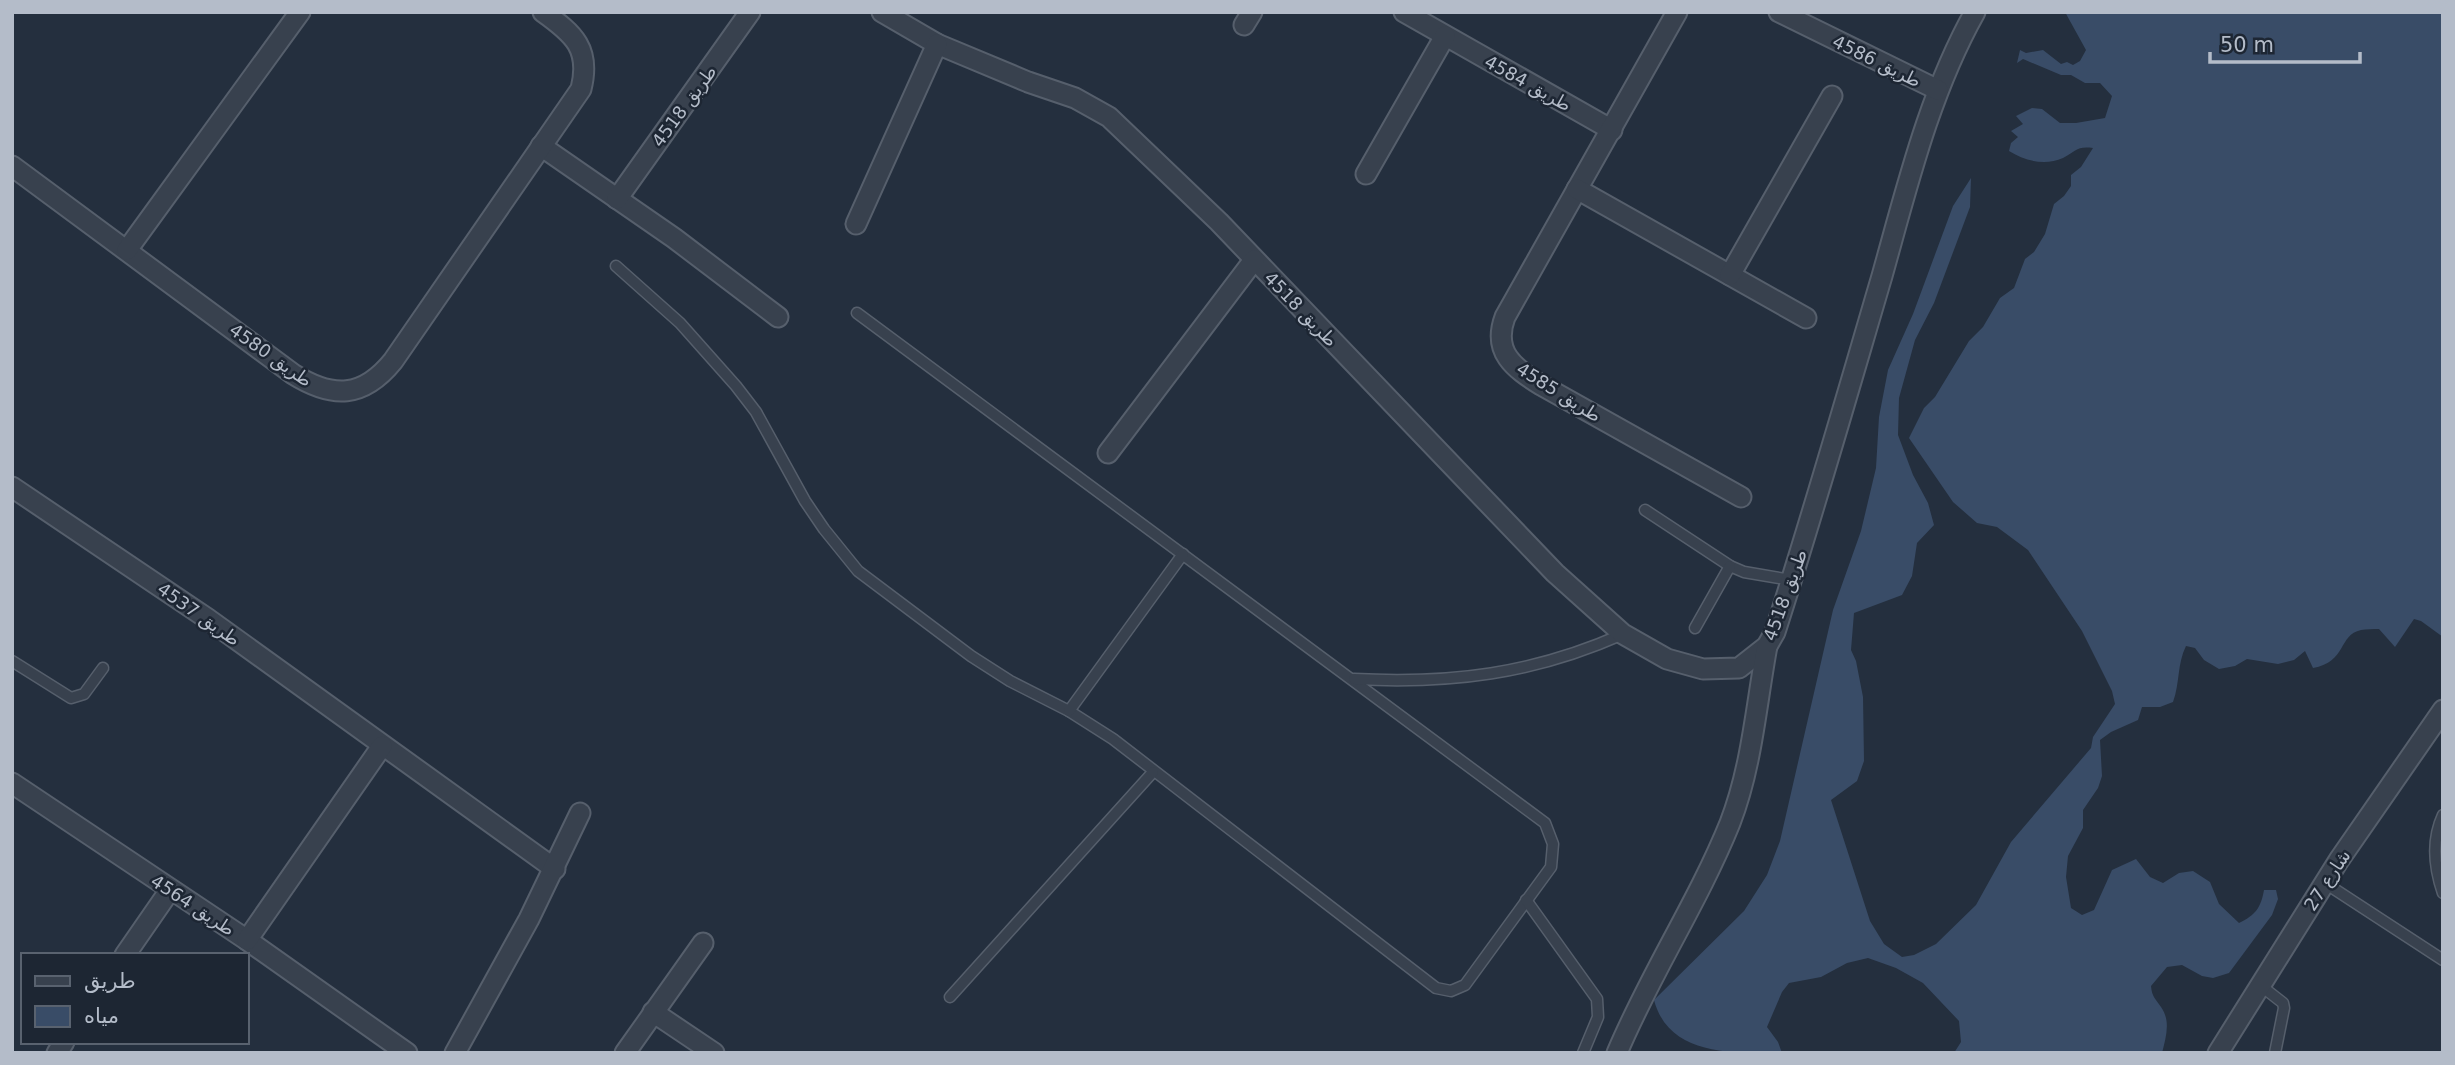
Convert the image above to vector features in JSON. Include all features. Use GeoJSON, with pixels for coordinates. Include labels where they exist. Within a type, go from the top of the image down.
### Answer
{"type":"FeatureCollection","features":[{"type":"Feature","properties":{"kind":"street"},"geometry":{"type":"LineString","coordinates":[[127,250],[300,12]]}},
{"type":"Feature","properties":{"kind":"street","name":"طريق 4580"},"geometry":{"type":"LineString","coordinates":[[12,166],[312,386],[333,392],[355,391],[383,374],[393,361],[581,89],[585,73],[584,58],[577,41],[564,27],[543,12]]}},
{"type":"Feature","properties":{"kind":"street","name":"طريق 4518"},"geometry":{"type":"LineString","coordinates":[[617,199],[750,12]]}},
{"type":"Feature","properties":{"kind":"street","name":"طريق 4518"},"geometry":{"type":"LineString","coordinates":[[883,12],[937,44],[1028,82],[1075,97],[1109,117],[1200,204],[1546,564],[1623,634],[1667,659],[1703,669],[1739,668],[1768,646],[1775,632],[1919,146],[1938,90],[1975,12]]}},
{"type":"Feature","properties":{"kind":"street","name":"طريق 4584"},"geometry":{"type":"LineString","coordinates":[[1405,12],[1612,130]]}},
{"type":"Feature","properties":{"kind":"street","name":"طريق 4585"},"geometry":{"type":"LineString","coordinates":[[1677,12],[1505,317],[1500,328],[1501,337],[1508,360],[1520,371],[1741,497]]}},
{"type":"Feature","properties":{"kind":"street","name":"طريق 4586"},"geometry":{"type":"LineString","coordinates":[[1779,12],[1938,90]]}},
{"type":"Feature","properties":{"kind":"street"},"geometry":{"type":"LineString","coordinates":[[1366,174],[1445,36]]}},
{"type":"Feature","properties":{"kind":"street"},"geometry":{"type":"LineString","coordinates":[[856,224],[937,44]]}},
{"type":"Feature","properties":{"kind":"street"},"geometry":{"type":"LineString","coordinates":[[1730,275],[1832,96]]}},
{"type":"Feature","properties":{"kind":"street"},"geometry":{"type":"LineString","coordinates":[[541,146],[674,238],[778,317]]}},
{"type":"Feature","properties":{"kind":"street"},"geometry":{"type":"LineString","coordinates":[[1577,189],[1806,318]]}},
{"type":"Feature","properties":{"kind":"street","name":"طريق 4518"},"geometry":{"type":"LineString","coordinates":[[1108,453],[1254,260]]}},
{"type":"Feature","properties":{"kind":"street","name":"طريق 4537"},"geometry":{"type":"LineString","coordinates":[[12,487],[208,619],[555,869]]}},
{"type":"Feature","properties":{"kind":"street"},"geometry":{"type":"LineString","coordinates":[[1617,1053],[1631,1019],[1730,822],[1750,758],[1768,646]]}},
{"type":"Feature","properties":{"kind":"street","name":"شارع 27"},"geometry":{"type":"LineString","coordinates":[[2218,1053],[2325,883],[2443,710]]}},
{"type":"Feature","properties":{"kind":"street"},"geometry":{"type":"LineString","coordinates":[[247,940],[382,746]]}},
{"type":"Feature","properties":{"kind":"street","name":"طريق 4564"},"geometry":{"type":"LineString","coordinates":[[12,783],[247,940],[407,1053]]}},
{"type":"Feature","properties":{"kind":"street"},"geometry":{"type":"LineString","coordinates":[[454,1053],[555,869],[580,813]]}},
{"type":"Feature","properties":{"kind":"street"},"geometry":{"type":"LineString","coordinates":[[126,953],[170,890]]}},
{"type":"Feature","properties":{"kind":"street"},"geometry":{"type":"LineString","coordinates":[[625,1053],[703,943]]}},
{"type":"Feature","properties":{"kind":"street"},"geometry":{"type":"LineString","coordinates":[[653,1012],[713,1053]]}},
{"type":"Feature","properties":{"kind":"lane"},"geometry":{"type":"LineString","coordinates":[[616,266],[680,323],[736,386],[762,422],[805,501],[858,571],[971,656],[1113,739],[1430,984],[1443,990],[1458,989],[1465,985],[1545,877],[1553,856],[1550,833],[1545,823],[857,313]]}},
{"type":"Feature","properties":{"kind":"lane"},"geometry":{"type":"LineString","coordinates":[[1645,510],[1730,566],[1744,572],[1791,580]]}},
{"type":"Feature","properties":{"kind":"lane"},"geometry":{"type":"LineString","coordinates":[[1069,711],[1183,554]]}},
{"type":"Feature","properties":{"kind":"lane"},"geometry":{"type":"LineString","coordinates":[[1695,628],[1730,566]]}},
{"type":"Feature","properties":{"kind":"lane"},"geometry":{"type":"LineString","coordinates":[[1353,679],[1429,680],[1505,672],[1580,653],[1623,634]]}},
{"type":"Feature","properties":{"kind":"lane"},"geometry":{"type":"LineString","coordinates":[[12,661],[71,698],[84,694],[103,668]]}},
{"type":"Feature","properties":{"kind":"lane"},"geometry":{"type":"LineString","coordinates":[[950,997],[1153,772]]}},
{"type":"Feature","properties":{"kind":"lane"},"geometry":{"type":"LineString","coordinates":[[2443,814],[2435,839],[2435,858],[2443,893]]}},
{"type":"Feature","properties":{"kind":"lane"},"geometry":{"type":"LineString","coordinates":[[2325,883],[2443,960]]}},
{"type":"Feature","properties":{"kind":"lane"},"geometry":{"type":"LineString","coordinates":[[1526,900],[1599,1005],[1598,1017],[1583,1053]]}},
{"type":"Feature","properties":{"kind":"lane"},"geometry":{"type":"LineString","coordinates":[[2260,985],[2283,1003],[2274,1053]]}},
{"type":"Feature","properties":{"kind":"water"},"geometry":{"type":"Polygon","coordinates":[[[2065,12],[2443,12],[2443,637],[2414,619],[2395,647],[2379,629],[2361,630],[2349,637],[2332,660],[2313,668],[2305,651],[2294,660],[2278,664],[2247,659],[2235,666],[2219,669],[2204,660],[2195,648],[2186,646],[2173,702],[2160,707],[2142,707],[2138,720],[2100,740],[2102,776],[2098,788],[2083,810],[2083,828],[2068,856],[2066,877],[2071,908],[2082,915],[2094,910],[2112,870],[2136,859],[2150,877],[2163,883],[2179,873],[2193,871],[2210,882],[2219,904],[2239,923],[2257,910],[2264,890],[2276,890],[2278,899],[2272,915],[2229,973],[2213,978],[2202,976],[2182,965],[2167,967],[2151,986],[2166,1018],[2167,1029],[2162,1053],[1954,1053],[1961,1042],[1959,1021],[1923,983],[1896,968],[1868,958],[1847,963],[1821,977],[1789,983],[1782,992],[1767,1027],[1782,1053],[1725,1051],[1689,1042],[1674,1032],[1662,1019],[1654,1000],[1744,911],[1767,875],[1780,841],[1833,610],[1861,531],[1876,468],[1879,417],[1888,370],[1913,314],[1953,206],[1971,178],[1970,207],[1934,303],[1915,340],[1899,398],[1898,435],[1913,475],[1928,503],[1934,525],[1917,543],[1912,576],[1902,595],[1854,613],[1851,650],[1856,661],[1863,697],[1864,761],[1857,781],[1831,800],[1870,921],[1884,944],[1902,957],[1914,955],[1936,944],[1976,905],[2011,842],[2091,748],[2093,737],[2115,704],[2112,691],[2082,631],[2028,550],[1997,527],[1977,523],[1953,502],[1909,438],[1924,408],[1935,397],[1969,341],[1983,327],[2000,298],[2014,288],[2025,259],[2034,252],[2045,234],[2054,204],[2071,186],[2071,175],[2081,167],[2093,148],[2080,148],[2063,158],[2049,162],[2022,157],[2009,151],[2011,143],[2018,137],[2011,131],[2023,124],[2016,116],[2032,108],[2042,109],[2060,123],[2105,118],[2112,96],[2100,83],[2085,83],[2071,75],[2061,75],[2023,59],[2017,63],[2020,50],[2026,53],[2043,50],[2061,64],[2067,62],[2073,65],[2080,61],[2086,50],[2065,12]]]}}]}
